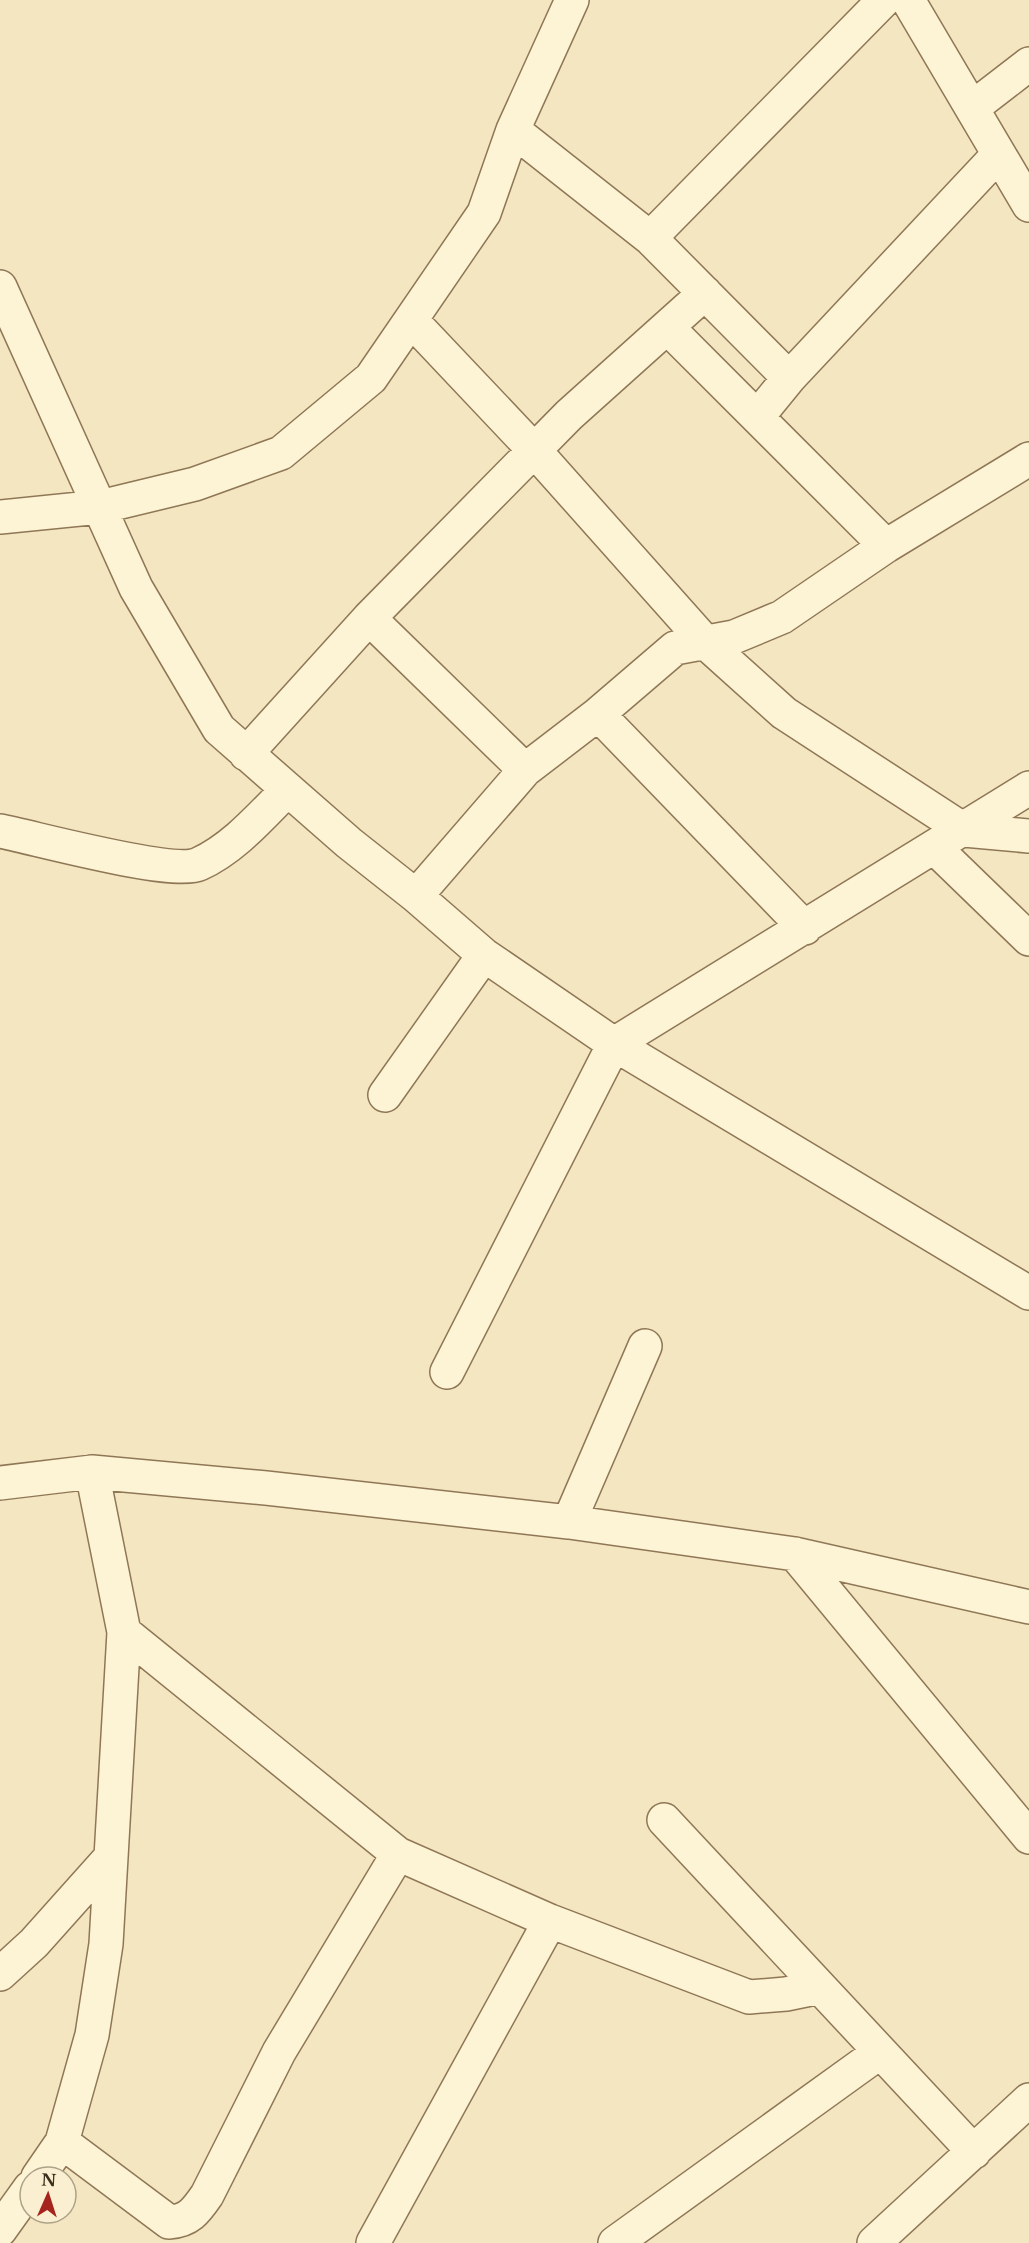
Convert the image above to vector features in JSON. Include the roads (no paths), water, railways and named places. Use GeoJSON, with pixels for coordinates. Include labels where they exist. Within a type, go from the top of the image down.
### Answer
{"type":"FeatureCollection","features":[{"type":"Feature","properties":{"kind":"street"},"geometry":{"type":"LineString","coordinates":[[0,517],[100,507],[195,484],[281,453],[371,378],[412,321],[483,213],[513,130],[572,0]]}},
{"type":"Feature","properties":{"kind":"street"},"geometry":{"type":"LineString","coordinates":[[650,238],[884,0]]}},
{"type":"Feature","properties":{"kind":"street"},"geometry":{"type":"LineString","coordinates":[[908,0],[1029,205]]}},
{"type":"Feature","properties":{"kind":"street"},"geometry":{"type":"LineString","coordinates":[[972,108],[1029,64]]}},
{"type":"Feature","properties":{"kind":"street"},"geometry":{"type":"LineString","coordinates":[[513,130],[650,238],[789,378]]}},
{"type":"Feature","properties":{"kind":"street"},"geometry":{"type":"LineString","coordinates":[[758,416],[789,378],[999,154]]}},
{"type":"Feature","properties":{"kind":"street"},"geometry":{"type":"LineString","coordinates":[[0,287],[136,588],[219,729],[287,790],[416,896],[484,956],[614,1044],[1029,1293]]}},
{"type":"Feature","properties":{"kind":"street"},"geometry":{"type":"LineString","coordinates":[[246,754],[369,618],[534,450],[569,415],[705,293]]}},
{"type":"Feature","properties":{"kind":"street"},"geometry":{"type":"LineString","coordinates":[[412,321],[534,450],[705,642],[784,713],[964,830],[1029,836]]}},
{"type":"Feature","properties":{"kind":"street"},"geometry":{"type":"LineString","coordinates":[[668,328],[886,546]]}},
{"type":"Feature","properties":{"kind":"street"},"geometry":{"type":"LineString","coordinates":[[416,896],[525,770],[598,714],[675,648],[734,637],[782,617],[886,546],[1029,459]]}},
{"type":"Feature","properties":{"kind":"street"},"geometry":{"type":"LineString","coordinates":[[369,618],[525,770]]}},
{"type":"Feature","properties":{"kind":"street"},"geometry":{"type":"LineString","coordinates":[[598,714],[805,927]]}},
{"type":"Feature","properties":{"kind":"street"},"geometry":{"type":"LineString","coordinates":[[447,1372],[614,1044],[1029,788]]}},
{"type":"Feature","properties":{"kind":"street"},"geometry":{"type":"LineString","coordinates":[[0,831],[124,858],[172,866],[198,865],[238,838],[287,790]]}},
{"type":"Feature","properties":{"kind":"street"},"geometry":{"type":"LineString","coordinates":[[935,848],[1029,939]]}},
{"type":"Feature","properties":{"kind":"street"},"geometry":{"type":"LineString","coordinates":[[386,1095],[484,956]]}},
{"type":"Feature","properties":{"kind":"street"},"geometry":{"type":"LineString","coordinates":[[569,1522],[645,1346]]}},
{"type":"Feature","properties":{"kind":"street"},"geometry":{"type":"LineString","coordinates":[[46,2165],[62,2142],[92,2035],[106,1944],[124,1632],[93,1472]]}},
{"type":"Feature","properties":{"kind":"street"},"geometry":{"type":"LineString","coordinates":[[0,1483],[93,1472],[267,1488],[569,1522],[795,1554],[1029,1607]]}},
{"type":"Feature","properties":{"kind":"street"},"geometry":{"type":"LineString","coordinates":[[795,1554],[1029,1836]]}},
{"type":"Feature","properties":{"kind":"street"},"geometry":{"type":"LineString","coordinates":[[124,1632],[398,1854],[550,1921],[749,1997],[786,1994],[820,1987]]}},
{"type":"Feature","properties":{"kind":"street"},"geometry":{"type":"LineString","coordinates":[[664,1820],[974,2152]]}},
{"type":"Feature","properties":{"kind":"street"},"geometry":{"type":"LineString","coordinates":[[62,2142],[169,2222],[182,2221],[194,2214],[207,2195],[279,2052],[398,1854]]}},
{"type":"Feature","properties":{"kind":"street"},"geometry":{"type":"LineString","coordinates":[[0,1974],[34,1943],[110,1858]]}},
{"type":"Feature","properties":{"kind":"street"},"geometry":{"type":"LineString","coordinates":[[373,2243],[550,1921]]}},
{"type":"Feature","properties":{"kind":"street"},"geometry":{"type":"LineString","coordinates":[[615,2243],[880,2052]]}},
{"type":"Feature","properties":{"kind":"street"},"geometry":{"type":"LineString","coordinates":[[874,2243],[1029,2100]]}},
{"type":"Feature","properties":{"kind":"street"},"geometry":{"type":"LineString","coordinates":[[0,2230],[18,2205]]}}]}
